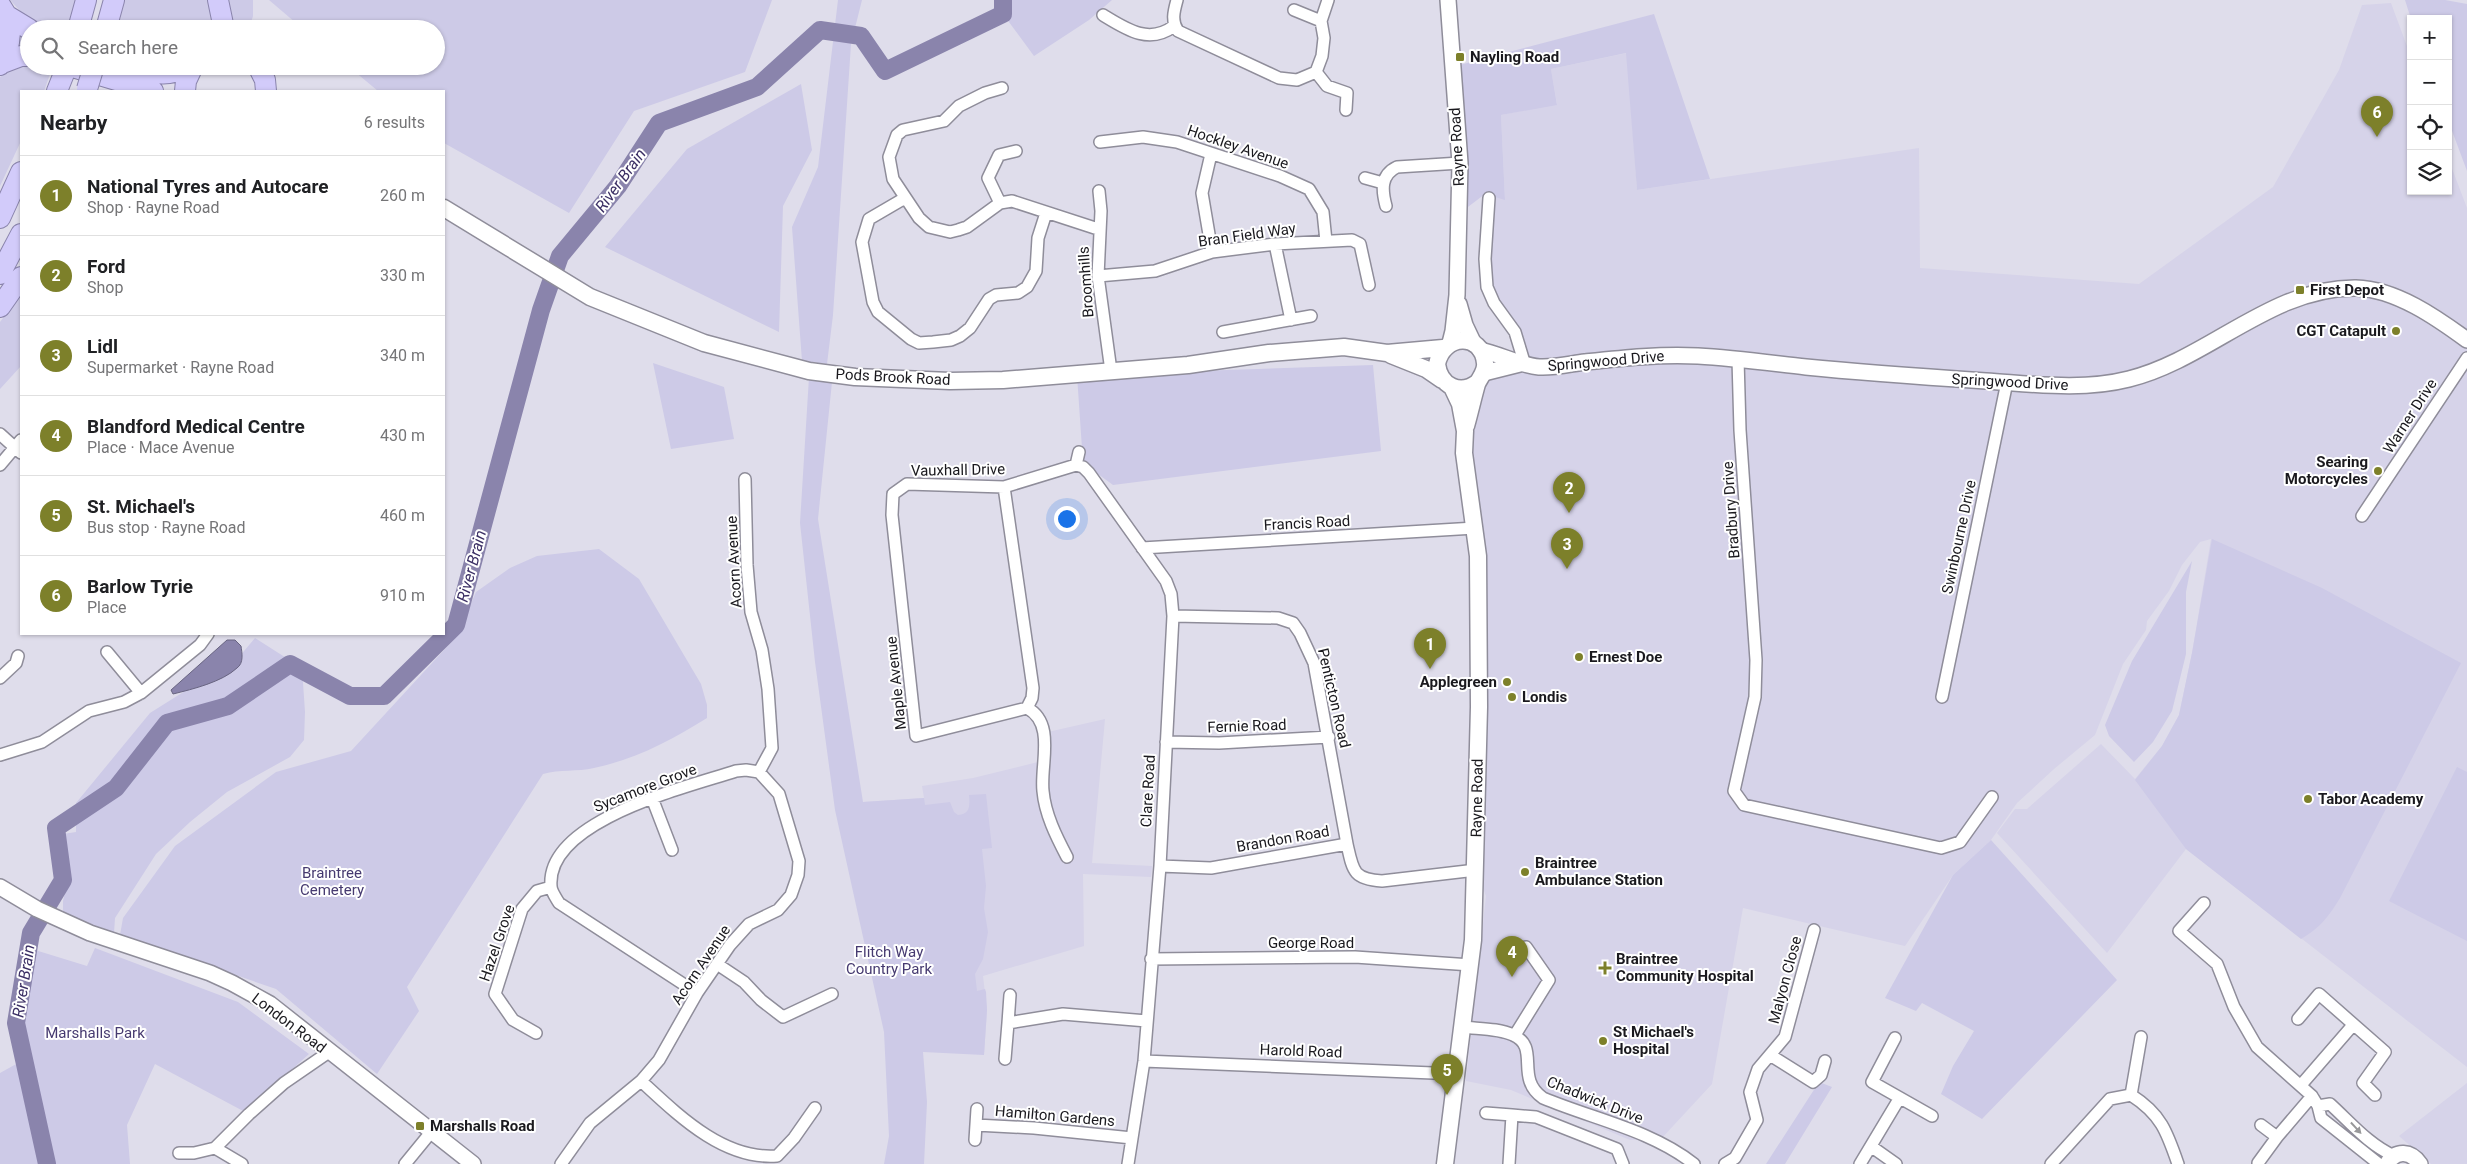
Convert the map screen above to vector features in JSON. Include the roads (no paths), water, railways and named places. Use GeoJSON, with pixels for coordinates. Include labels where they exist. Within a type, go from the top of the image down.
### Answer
{"type":"FeatureCollection","features":[{"type":"Feature","properties":{"kind":"highway"},"geometry":{"type":"LineString","coordinates":[[108,20],[114,0]]}},
{"type":"Feature","properties":{"kind":"highway"},"geometry":{"type":"LineString","coordinates":[[218,0],[222,20]]}},
{"type":"Feature","properties":{"kind":"highway"},"geometry":{"type":"LineString","coordinates":[[81,20],[85,5]]}},
{"type":"Feature","properties":{"kind":"highway"},"geometry":{"type":"LineString","coordinates":[[3,10],[20,22]]}},
{"type":"Feature","properties":{"kind":"highway"},"geometry":{"type":"LineString","coordinates":[[0,65],[9,46],[9,25],[3,10]]}},
{"type":"Feature","properties":{"kind":"highway"},"geometry":{"type":"LineString","coordinates":[[0,65],[20,56]]}},
{"type":"Feature","properties":{"kind":"highway"},"geometry":{"type":"LineString","coordinates":[[87,90],[91,75]]}},
{"type":"Feature","properties":{"kind":"highway"},"geometry":{"type":"LineString","coordinates":[[185,90],[188,75]]}},
{"type":"Feature","properties":{"kind":"highway"},"geometry":{"type":"LineString","coordinates":[[262,75],[267,89]]}},
{"type":"Feature","properties":{"kind":"highway"},"geometry":{"type":"LineString","coordinates":[[63,76],[147,90]]}},
{"type":"Feature","properties":{"kind":"highway"},"geometry":{"type":"LineString","coordinates":[[0,218],[20,174]]}},
{"type":"Feature","properties":{"kind":"highway"},"geometry":{"type":"LineString","coordinates":[[0,274],[20,236]]}},
{"type":"Feature","properties":{"kind":"highway"},"geometry":{"type":"LineString","coordinates":[[0,307],[20,278]]}},
{"type":"Feature","properties":{"kind":"main road","name":"Pods Brook Road"},"geometry":{"type":"LineString","coordinates":[[445,209],[586,294],[680,334],[704,343],[772,362],[855,378],[985,380],[1188,364],[1269,353],[1344,347],[1386,353]]}},
{"type":"Feature","properties":{"kind":"main road"},"geometry":{"type":"LineString","coordinates":[[1386,353],[1446,346],[1466,341],[1477,347]]}},
{"type":"Feature","properties":{"kind":"main road","name":"Rayne Road"},"geometry":{"type":"LineString","coordinates":[[1445,1164],[1471,965],[1475,915],[1480,625],[1475,528],[1465,462],[1465,431],[1460,404],[1437,364],[1446,346]]}},
{"type":"Feature","properties":{"kind":"main road","name":"Rayne Road"},"geometry":{"type":"LineString","coordinates":[[1465,431],[1481,377],[1484,357],[1477,347]]}},
{"type":"Feature","properties":{"kind":"main road"},"geometry":{"type":"LineString","coordinates":[[1386,353],[1426,370],[1448,384],[1466,388],[1481,377]]}},
{"type":"Feature","properties":{"kind":"street"},"geometry":{"type":"LineString","coordinates":[[1177,0],[1173,15],[1174,26],[1178,31],[1279,78],[1296,80],[1316,72],[1322,56],[1324,38],[1321,21],[1328,0]]}},
{"type":"Feature","properties":{"kind":"street","name":"Rayne Road"},"geometry":{"type":"LineString","coordinates":[[1446,346],[1453,331],[1457,295],[1460,164],[1448,0]]}},
{"type":"Feature","properties":{"kind":"street"},"geometry":{"type":"LineString","coordinates":[[1294,10],[1321,21]]}},
{"type":"Feature","properties":{"kind":"street"},"geometry":{"type":"LineString","coordinates":[[1103,15],[1128,30],[1142,35],[1166,32],[1174,26]]}},
{"type":"Feature","properties":{"kind":"street"},"geometry":{"type":"LineString","coordinates":[[1316,72],[1327,86],[1348,93],[1346,110]]}},
{"type":"Feature","properties":{"kind":"street"},"geometry":{"type":"LineString","coordinates":[[1002,88],[985,93],[959,106],[944,121],[903,130],[897,135],[889,157],[893,179],[905,198],[929,227],[950,232],[967,227],[1000,203],[1012,201],[1021,202],[1046,213],[1098,229]]}},
{"type":"Feature","properties":{"kind":"street","name":"Hockley Avenue"},"geometry":{"type":"LineString","coordinates":[[1100,142],[1144,138],[1177,142],[1280,176],[1309,189],[1323,212],[1326,241]]}},
{"type":"Feature","properties":{"kind":"street"},"geometry":{"type":"LineString","coordinates":[[1000,203],[988,178],[999,155],[1016,151]]}},
{"type":"Feature","properties":{"kind":"street"},"geometry":{"type":"LineString","coordinates":[[1211,154],[1202,194],[1212,252]]}},
{"type":"Feature","properties":{"kind":"street"},"geometry":{"type":"LineString","coordinates":[[1386,206],[1383,183],[1391,170],[1397,167],[1460,164]]}},
{"type":"Feature","properties":{"kind":"street"},"geometry":{"type":"LineString","coordinates":[[1365,178],[1383,183]]}},
{"type":"Feature","properties":{"kind":"street","name":"Broomhills"},"geometry":{"type":"LineString","coordinates":[[1099,191],[1101,211],[1098,229],[1098,276],[1111,371]]}},
{"type":"Feature","properties":{"kind":"street"},"geometry":{"type":"LineString","coordinates":[[905,198],[869,219],[863,233],[862,242],[873,302],[878,312],[900,332],[919,343],[951,340],[960,336],[970,328],[989,298],[996,295],[1018,293],[1027,287],[1036,271],[1038,238],[1046,213]]}},
{"type":"Feature","properties":{"kind":"street"},"geometry":{"type":"LineString","coordinates":[[1489,198],[1485,259],[1487,287],[1494,303],[1516,332],[1523,365]]}},
{"type":"Feature","properties":{"kind":"street","name":"Bran Field Way"},"geometry":{"type":"LineString","coordinates":[[1098,276],[1155,271],[1212,252],[1275,244],[1352,240],[1360,244],[1370,285]]}},
{"type":"Feature","properties":{"kind":"street"},"geometry":{"type":"LineString","coordinates":[[1275,244],[1291,320]]}},
{"type":"Feature","properties":{"kind":"street","name":"Springwood Drive"},"geometry":{"type":"LineString","coordinates":[[1477,347],[1500,354],[1523,365],[1543,367],[1626,357],[1677,355],[2046,386],[2092,385],[2129,379],[2173,364],[2287,302],[2318,291],[2358,288],[2392,296],[2430,316],[2467,340]]}},
{"type":"Feature","properties":{"kind":"street","name":"Rayne Road"},"geometry":{"type":"LineString","coordinates":[[1457,295],[1465,325],[1477,347]]}},
{"type":"Feature","properties":{"kind":"street"},"geometry":{"type":"LineString","coordinates":[[1223,332],[1311,316]]}},
{"type":"Feature","properties":{"kind":"street","name":"Warner Drive"},"geometry":{"type":"LineString","coordinates":[[2362,516],[2467,358]]}},
{"type":"Feature","properties":{"kind":"street","name":"Bradbury Drive"},"geometry":{"type":"LineString","coordinates":[[1738,359],[1740,430],[1756,660],[1755,697],[1734,791],[1744,805],[1941,848],[1960,842],[1992,797]]}},
{"type":"Feature","properties":{"kind":"street","name":"Springwood Drive"},"geometry":{"type":"LineString","coordinates":[[1481,377],[1523,365]]}},
{"type":"Feature","properties":{"kind":"street","name":"Swinbourne Drive"},"geometry":{"type":"LineString","coordinates":[[1942,697],[2007,382]]}},
{"type":"Feature","properties":{"kind":"street"},"geometry":{"type":"LineString","coordinates":[[0,434],[19,447],[0,465]]}},
{"type":"Feature","properties":{"kind":"street"},"geometry":{"type":"LineString","coordinates":[[1076,465],[1079,452]]}},
{"type":"Feature","properties":{"kind":"street","name":"Vauxhall Drive"},"geometry":{"type":"LineString","coordinates":[[892,515],[893,494],[907,484],[1004,487],[1076,465]]}},
{"type":"Feature","properties":{"kind":"street","name":"Clare Road"},"geometry":{"type":"LineString","coordinates":[[1076,465],[1083,467],[1089,473],[1166,581],[1171,594],[1173,616],[1160,866],[1144,1061],[1128,1164]]}},
{"type":"Feature","properties":{"kind":"street","name":"Acorn Avenue"},"geometry":{"type":"LineString","coordinates":[[561,1164],[590,1123],[641,1081],[659,1060],[697,993],[717,964],[749,924],[778,910],[791,895],[798,875],[799,861],[779,794],[759,772],[772,748],[768,689],[762,650],[751,612],[747,565],[746,480]]}},
{"type":"Feature","properties":{"kind":"street"},"geometry":{"type":"LineString","coordinates":[[1004,487],[1033,688],[1032,698],[1027,708],[1038,716],[1044,731],[1042,791],[1052,827],[1066,857]]}},
{"type":"Feature","properties":{"kind":"street","name":"Maple Avenue"},"geometry":{"type":"LineString","coordinates":[[892,515],[916,736],[1027,708]]}},
{"type":"Feature","properties":{"kind":"street","name":"Francis Road"},"geometry":{"type":"LineString","coordinates":[[1142,548],[1475,528]]}},
{"type":"Feature","properties":{"kind":"street","name":"Penticton Road"},"geometry":{"type":"LineString","coordinates":[[1173,616],[1264,616],[1292,623],[1307,644],[1314,663],[1347,844]]}},
{"type":"Feature","properties":{"kind":"street"},"geometry":{"type":"LineString","coordinates":[[0,755],[42,742],[89,711],[124,702],[141,693],[200,644],[207,635]]}},
{"type":"Feature","properties":{"kind":"street"},"geometry":{"type":"LineString","coordinates":[[107,652],[141,693]]}},
{"type":"Feature","properties":{"kind":"street"},"geometry":{"type":"LineString","coordinates":[[0,678],[16,663],[18,656]]}},
{"type":"Feature","properties":{"kind":"street","name":"Fernie Road"},"geometry":{"type":"LineString","coordinates":[[1166,742],[1219,743],[1329,737]]}},
{"type":"Feature","properties":{"kind":"street","name":"Sycamore Grove"},"geometry":{"type":"LineString","coordinates":[[551,886],[554,864],[568,844],[590,826],[652,798],[736,771],[759,772]]}},
{"type":"Feature","properties":{"kind":"street"},"geometry":{"type":"LineString","coordinates":[[652,798],[672,850]]}},
{"type":"Feature","properties":{"kind":"street","name":"Brandon Road"},"geometry":{"type":"LineString","coordinates":[[1160,866],[1211,868],[1347,844],[1354,872],[1359,877],[1368,880],[1382,881],[1476,870]]}},
{"type":"Feature","properties":{"kind":"street","name":"London Road"},"geometry":{"type":"LineString","coordinates":[[0,886],[37,909],[90,933],[232,982],[270,1004],[473,1164]]}},
{"type":"Feature","properties":{"kind":"street"},"geometry":{"type":"LineString","coordinates":[[551,886],[559,903],[565,908],[697,993]]}},
{"type":"Feature","properties":{"kind":"street","name":"Hazel Grove"},"geometry":{"type":"LineString","coordinates":[[536,1033],[513,1020],[495,994],[522,908],[537,891],[551,886]]}},
{"type":"Feature","properties":{"kind":"street"},"geometry":{"type":"LineString","coordinates":[[2204,903],[2175,935],[2217,964],[2234,1007],[2257,1047],[2301,1085],[2315,1101],[2321,1118],[2379,1164]]}},
{"type":"Feature","properties":{"kind":"street","name":"Malyon Close"},"geometry":{"type":"LineString","coordinates":[[1725,1164],[1735,1158],[1757,1120],[1750,1092],[1758,1069],[1785,1037],[1806,941],[1814,930]]}},
{"type":"Feature","properties":{"kind":"street"},"geometry":{"type":"LineString","coordinates":[[1462,1027],[1515,1035],[1549,980],[1526,947]]}},
{"type":"Feature","properties":{"kind":"street","name":"George Road"},"geometry":{"type":"LineString","coordinates":[[1151,959],[1356,957],[1471,965]]}},
{"type":"Feature","properties":{"kind":"street"},"geometry":{"type":"LineString","coordinates":[[717,964],[744,982],[761,1000],[783,1017],[832,994]]}},
{"type":"Feature","properties":{"kind":"street"},"geometry":{"type":"LineString","coordinates":[[1005,1060],[1010,994]]}},
{"type":"Feature","properties":{"kind":"street"},"geometry":{"type":"LineString","coordinates":[[2298,1020],[2319,994],[2385,1052],[2363,1083],[2375,1094]]}},
{"type":"Feature","properties":{"kind":"street"},"geometry":{"type":"LineString","coordinates":[[1008,1023],[1063,1014],[1147,1021]]}},
{"type":"Feature","properties":{"kind":"street"},"geometry":{"type":"LineString","coordinates":[[2301,1085],[2354,1025]]}},
{"type":"Feature","properties":{"kind":"street","name":"Chadwick Drive"},"geometry":{"type":"LineString","coordinates":[[1515,1035],[1521,1040],[1527,1051],[1528,1076],[1533,1091],[1579,1113],[1656,1141],[1678,1152],[1694,1164]]}},
{"type":"Feature","properties":{"kind":"street"},"geometry":{"type":"LineString","coordinates":[[2131,1096],[2140,1037]]}},
{"type":"Feature","properties":{"kind":"street"},"geometry":{"type":"LineString","coordinates":[[1895,1038],[1872,1082],[1932,1116]]}},
{"type":"Feature","properties":{"kind":"street"},"geometry":{"type":"LineString","coordinates":[[179,1153],[194,1153],[215,1148],[248,1114],[284,1083],[329,1052]]}},
{"type":"Feature","properties":{"kind":"street"},"geometry":{"type":"LineString","coordinates":[[1770,1055],[1813,1082],[1821,1074],[1825,1062]]}},
{"type":"Feature","properties":{"kind":"street","name":"Harold Road"},"geometry":{"type":"LineString","coordinates":[[1144,1061],[1457,1074]]}},
{"type":"Feature","properties":{"kind":"street"},"geometry":{"type":"LineString","coordinates":[[641,1081],[674,1111],[720,1143],[762,1157],[777,1156],[794,1138],[815,1108]]}},
{"type":"Feature","properties":{"kind":"street"},"geometry":{"type":"LineString","coordinates":[[2051,1164],[2110,1099],[2131,1096],[2148,1106],[2167,1129],[2178,1164]]}},
{"type":"Feature","properties":{"kind":"street"},"geometry":{"type":"LineString","coordinates":[[1860,1164],[1872,1148],[1900,1099]]}},
{"type":"Feature","properties":{"kind":"street"},"geometry":{"type":"LineString","coordinates":[[2258,1163],[2276,1137],[2315,1101]]}},
{"type":"Feature","properties":{"kind":"street"},"geometry":{"type":"LineString","coordinates":[[2315,1101],[2330,1104],[2391,1160],[2408,1154],[2420,1164]]}},
{"type":"Feature","properties":{"kind":"street"},"geometry":{"type":"LineString","coordinates":[[975,1140],[978,1109]]}},
{"type":"Feature","properties":{"kind":"street"},"geometry":{"type":"LineString","coordinates":[[1486,1112],[1536,1118],[1617,1150],[1623,1164]]}},
{"type":"Feature","properties":{"kind":"street"},"geometry":{"type":"LineString","coordinates":[[1509,1164],[1512,1115]]}},
{"type":"Feature","properties":{"kind":"street","name":"Hamilton Gardens"},"geometry":{"type":"LineString","coordinates":[[976,1125],[1034,1128],[1132,1138]]}},
{"type":"Feature","properties":{"kind":"street"},"geometry":{"type":"LineString","coordinates":[[2261,1125],[2276,1137]]}},
{"type":"Feature","properties":{"kind":"street"},"geometry":{"type":"LineString","coordinates":[[405,1164],[432,1131]]}},
{"type":"Feature","properties":{"kind":"street"},"geometry":{"type":"LineString","coordinates":[[215,1148],[242,1164]]}},
{"type":"Feature","properties":{"kind":"street"},"geometry":{"type":"LineString","coordinates":[[1872,1148],[1896,1164]]}},
{"type":"Feature","properties":{"kind":"waterway","name":"River Brain"},"geometry":{"type":"LineString","coordinates":[[47,1164],[16,1023],[31,933],[63,880],[56,828],[116,788],[167,723],[228,706],[290,664],[350,696],[384,696],[456,625],[541,310],[560,256],[618,186],[659,123],[757,87],[820,30],[861,36],[885,71],[1003,14],[1003,0]]}},
{"type":"Feature","properties":{"kind":"place","name":"Nayling Road"},"geometry":{"type":"Point","coordinates":[1460,57]}},
{"type":"Feature","properties":{"kind":"place","name":"Barlow Tyrie"},"geometry":{"type":"Point","coordinates":[2377,137]}},
{"type":"Feature","properties":{"kind":"place","name":"First Depot"},"geometry":{"type":"Point","coordinates":[2300,290]}},
{"type":"Feature","properties":{"kind":"place","name":"CGT Catapult"},"geometry":{"type":"Point","coordinates":[2396,331]}},
{"type":"Feature","properties":{"kind":"place","name":"Searing Motorcycles"},"geometry":{"type":"Point","coordinates":[2378,471]}},
{"type":"Feature","properties":{"kind":"place","name":"Ford"},"geometry":{"type":"Point","coordinates":[1569,513]}},
{"type":"Feature","properties":{"kind":"place","name":"Lidl"},"geometry":{"type":"Point","coordinates":[1567,569]}},
{"type":"Feature","properties":{"kind":"place","name":"Ernest Doe"},"geometry":{"type":"Point","coordinates":[1579,657]}},
{"type":"Feature","properties":{"kind":"place","name":"National Tyres and Autocare"},"geometry":{"type":"Point","coordinates":[1430,669]}},
{"type":"Feature","properties":{"kind":"place","name":"Applegreen"},"geometry":{"type":"Point","coordinates":[1507,682]}},
{"type":"Feature","properties":{"kind":"place","name":"Londis"},"geometry":{"type":"Point","coordinates":[1512,697]}},
{"type":"Feature","properties":{"kind":"place","name":"Tabor Academy"},"geometry":{"type":"Point","coordinates":[2308,799]}},
{"type":"Feature","properties":{"kind":"place","name":"Braintree Ambulance Station"},"geometry":{"type":"Point","coordinates":[1525,872]}},
{"type":"Feature","properties":{"kind":"place","name":"Braintree Community Hospital"},"geometry":{"type":"Point","coordinates":[1605,968]}},
{"type":"Feature","properties":{"kind":"place","name":"Blandford Medical Centre"},"geometry":{"type":"Point","coordinates":[1512,977]}},
{"type":"Feature","properties":{"kind":"place","name":"St Michael's Hospital"},"geometry":{"type":"Point","coordinates":[1603,1041]}},
{"type":"Feature","properties":{"kind":"place","name":"St. Michael's"},"geometry":{"type":"Point","coordinates":[1447,1095]}},
{"type":"Feature","properties":{"kind":"place","name":"Marshalls Road"},"geometry":{"type":"Point","coordinates":[420,1126]}},
{"type":"Feature","properties":{"kind":"park label","name":"Braintree Cemetery"},"geometry":{"type":"Point","coordinates":[332,882]}},
{"type":"Feature","properties":{"kind":"park label","name":"Flitch Way Country Park"},"geometry":{"type":"Point","coordinates":[889,960]}},
{"type":"Feature","properties":{"kind":"park label","name":"Marshalls Park"},"geometry":{"type":"Point","coordinates":[95,1033]}}]}
